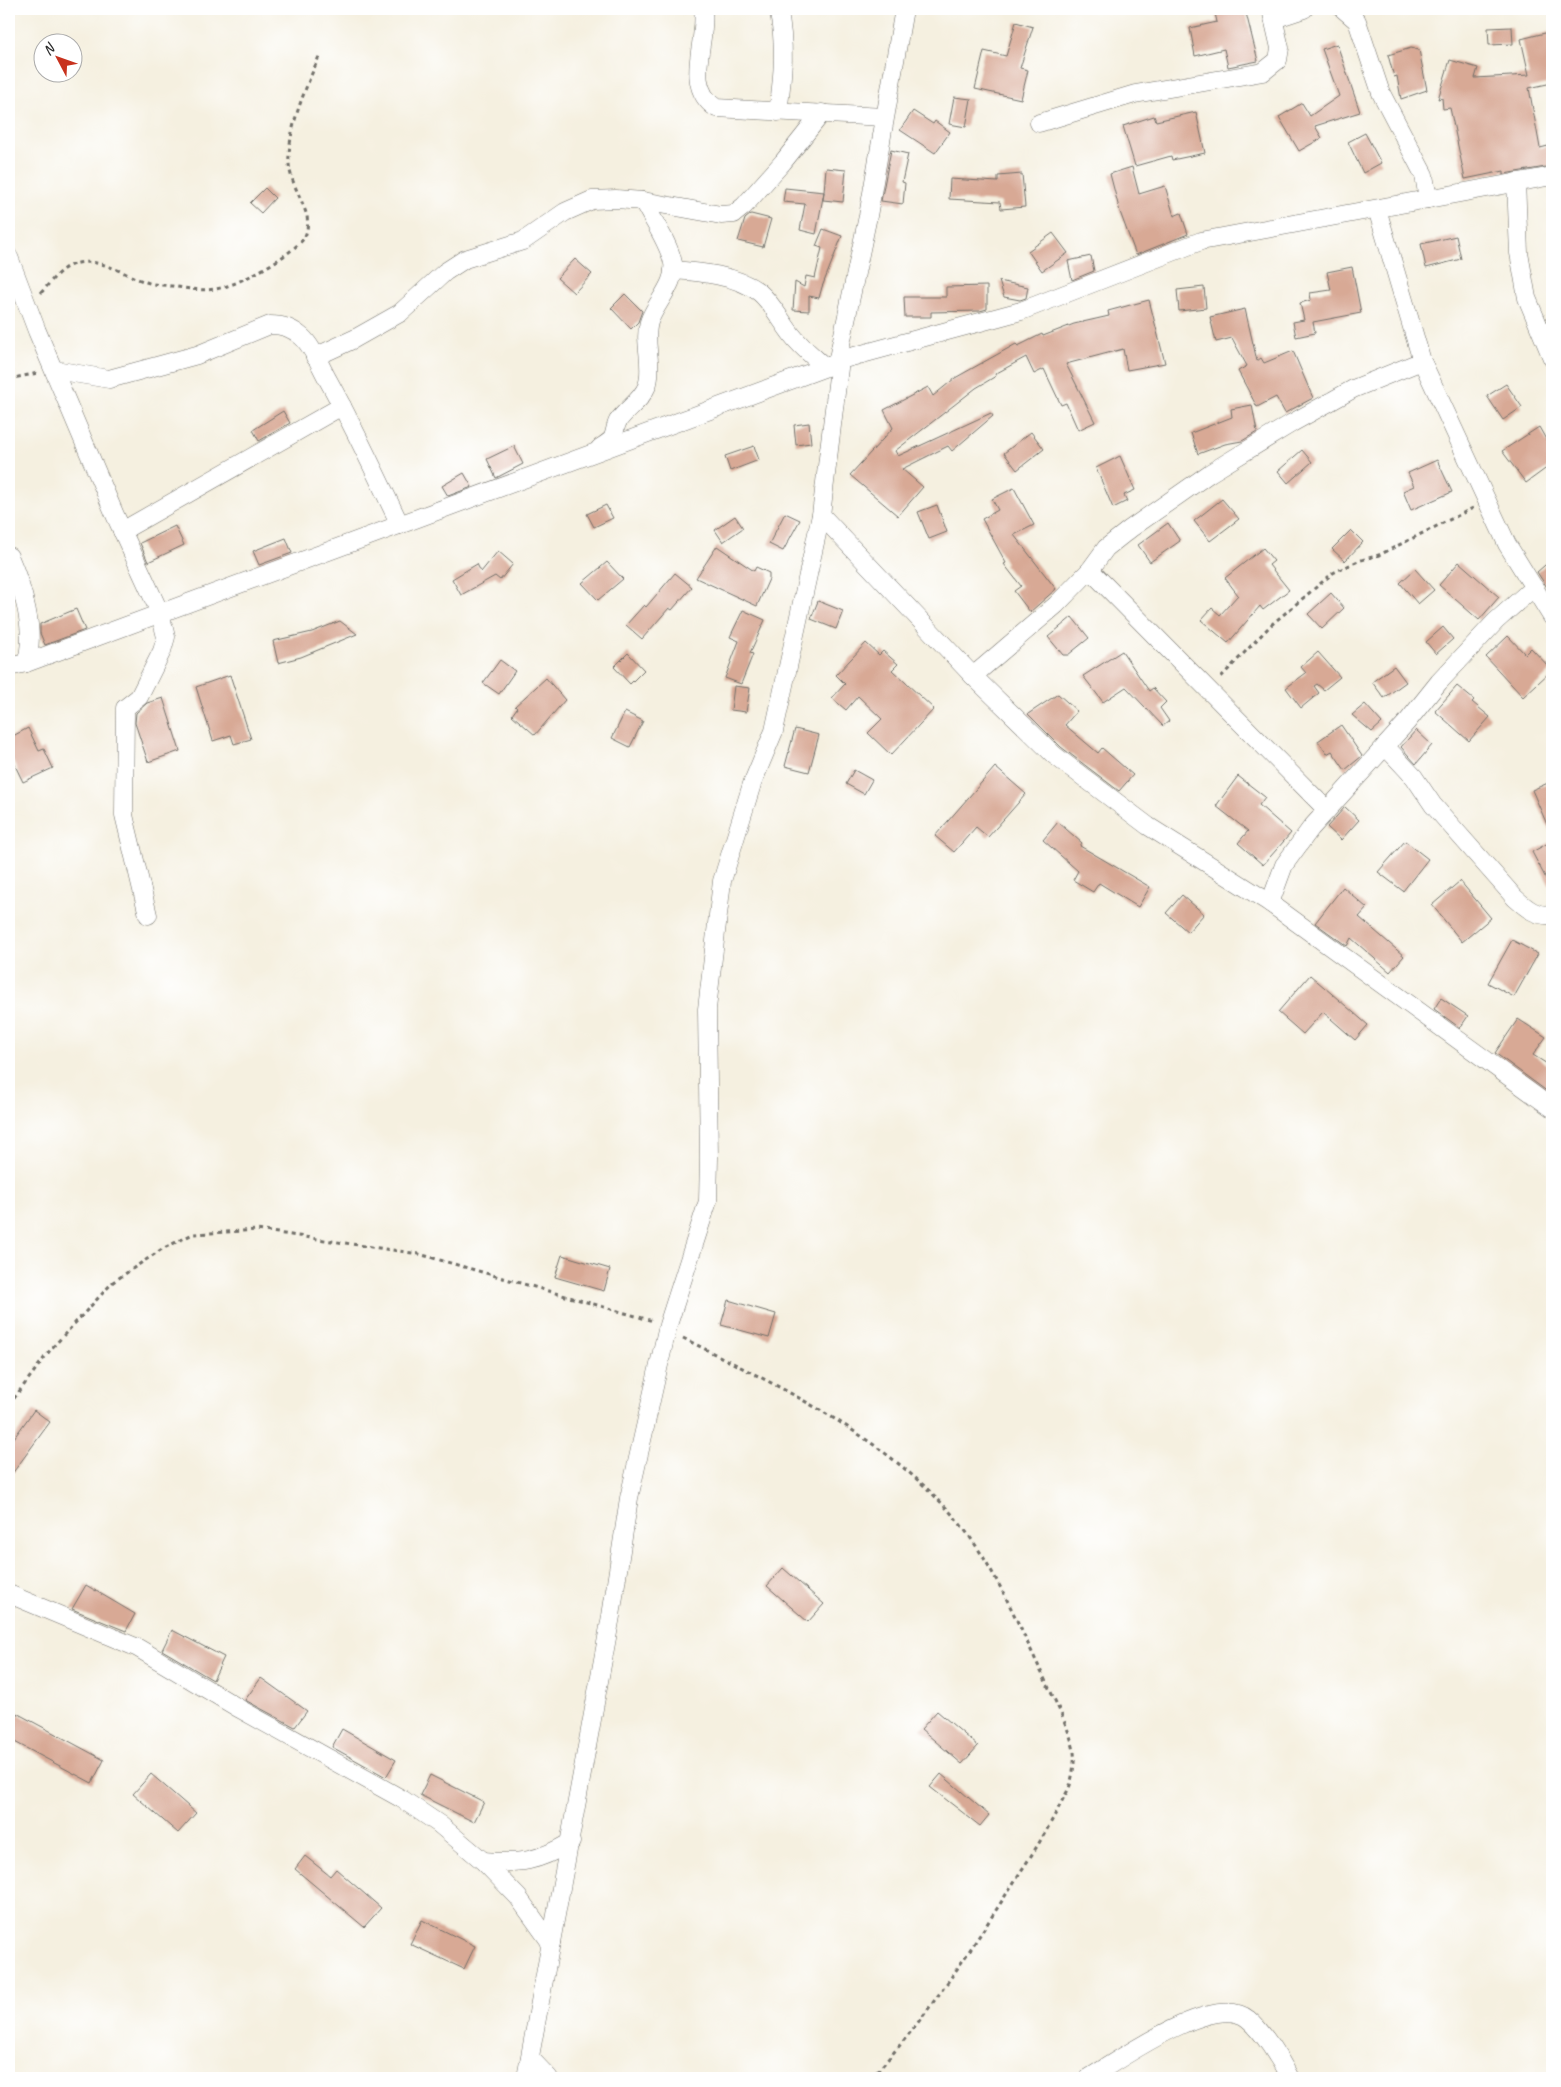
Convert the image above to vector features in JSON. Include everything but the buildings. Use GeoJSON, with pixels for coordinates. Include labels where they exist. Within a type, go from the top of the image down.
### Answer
{"type":"FeatureCollection","features":[{"type":"Feature","properties":{"kind":"street"},"geometry":{"type":"LineString","coordinates":[[703,9],[698,78],[699,90],[708,103],[716,108],[884,117]]}},
{"type":"Feature","properties":{"kind":"street"},"geometry":{"type":"LineString","coordinates":[[778,9],[783,29],[784,55],[778,112]]}},
{"type":"Feature","properties":{"kind":"street"},"geometry":{"type":"LineString","coordinates":[[526,2078],[571,1842],[611,1616],[629,1498],[667,1328],[708,1201],[710,1158],[706,1009],[722,881],[752,784],[774,731],[821,515],[834,363],[868,216],[904,9]]}},
{"type":"Feature","properties":{"kind":"street"},"geometry":{"type":"LineString","coordinates":[[1039,123],[1135,94],[1262,72],[1278,60],[1280,48],[1273,14],[1304,9]]}},
{"type":"Feature","properties":{"kind":"street"},"geometry":{"type":"LineString","coordinates":[[1343,9],[1357,22],[1381,93],[1424,176],[1428,199]]}},
{"type":"Feature","properties":{"kind":"street"},"geometry":{"type":"LineString","coordinates":[[315,357],[354,339],[400,313],[445,272],[465,259],[523,241],[565,212],[592,200],[643,201],[720,215],[734,214],[744,206],[783,162],[822,113]]}},
{"type":"Feature","properties":{"kind":"street"},"geometry":{"type":"LineString","coordinates":[[17,665],[160,614],[834,363],[1021,311],[1201,242],[1552,176]]}},
{"type":"Feature","properties":{"kind":"street"},"geometry":{"type":"LineString","coordinates":[[1516,182],[1519,253],[1527,298],[1552,358]]}},
{"type":"Feature","properties":{"kind":"street"},"geometry":{"type":"LineString","coordinates":[[598,450],[612,439],[617,422],[642,397],[647,384],[649,368],[647,334],[649,322],[658,301],[669,286],[673,270],[670,254],[643,201]]}},
{"type":"Feature","properties":{"kind":"street"},"geometry":{"type":"LineString","coordinates":[[1377,209],[1422,361],[1508,544],[1552,616]]}},
{"type":"Feature","properties":{"kind":"street"},"geometry":{"type":"LineString","coordinates":[[9,257],[18,292],[55,370],[122,531],[160,614],[166,637],[162,651],[139,697],[124,708],[124,815],[148,915]]}},
{"type":"Feature","properties":{"kind":"street"},"geometry":{"type":"LineString","coordinates":[[673,270],[691,271],[729,279],[757,291],[765,298],[792,336],[834,363]]}},
{"type":"Feature","properties":{"kind":"street"},"geometry":{"type":"LineString","coordinates":[[55,370],[109,379],[197,355],[270,325],[290,328],[303,338],[315,357],[342,406],[400,525]]}},
{"type":"Feature","properties":{"kind":"street"},"geometry":{"type":"LineString","coordinates":[[973,676],[1056,605],[1090,570],[1106,548],[1130,529],[1219,468],[1292,423],[1354,389],[1422,361]]}},
{"type":"Feature","properties":{"kind":"street"},"geometry":{"type":"LineString","coordinates":[[122,531],[342,406]]}},
{"type":"Feature","properties":{"kind":"street"},"geometry":{"type":"LineString","coordinates":[[821,515],[973,676],[1054,755],[1148,826],[1270,903],[1552,1108]]}},
{"type":"Feature","properties":{"kind":"street"},"geometry":{"type":"LineString","coordinates":[[9,556],[19,580],[25,604],[30,652],[17,665]]}},
{"type":"Feature","properties":{"kind":"street"},"geometry":{"type":"LineString","coordinates":[[1090,570],[1327,810]]}},
{"type":"Feature","properties":{"kind":"street"},"geometry":{"type":"LineString","coordinates":[[1270,903],[1284,865],[1311,828],[1385,746],[1439,682],[1496,621],[1534,587]]}},
{"type":"Feature","properties":{"kind":"street"},"geometry":{"type":"LineString","coordinates":[[1385,746],[1414,777],[1433,806],[1515,898],[1528,910],[1552,916]]}},
{"type":"Feature","properties":{"kind":"street"},"geometry":{"type":"LineString","coordinates":[[9,1594],[138,1648],[262,1722],[402,1799],[439,1824],[483,1862],[518,1897],[551,1943]]}},
{"type":"Feature","properties":{"kind":"street"},"geometry":{"type":"LineString","coordinates":[[483,1862],[513,1864],[533,1860],[571,1842]]}},
{"type":"Feature","properties":{"kind":"street"},"geometry":{"type":"LineString","coordinates":[[1089,2078],[1162,2033],[1192,2020],[1223,2012],[1235,2012],[1248,2019],[1281,2061],[1290,2078]]}},
{"type":"Feature","properties":{"kind":"street"},"geometry":{"type":"LineString","coordinates":[[530,2058],[549,2078]]}},
{"type":"Feature","properties":{"kind":"path"},"geometry":{"type":"LineString","coordinates":[[18,292],[39,295],[56,275],[70,265],[89,261],[104,264],[147,282],[200,292],[217,290],[242,280],[266,267],[287,252],[304,238],[308,227],[306,214],[291,175],[289,156],[300,101],[320,54]]}},
{"type":"Feature","properties":{"kind":"path"},"geometry":{"type":"LineString","coordinates":[[9,379],[55,370]]}},
{"type":"Feature","properties":{"kind":"path"},"geometry":{"type":"LineString","coordinates":[[1209,690],[1271,625],[1333,573],[1358,561],[1379,555],[1487,500]]}},
{"type":"Feature","properties":{"kind":"path"},"geometry":{"type":"LineString","coordinates":[[9,1405],[50,1349],[113,1282],[162,1249],[193,1234],[258,1230],[420,1254],[667,1328],[854,1430],[917,1478],[957,1520],[980,1552],[1005,1595],[1042,1674],[1074,1751],[1071,1782],[1044,1836],[991,1918],[932,2002],[896,2052],[870,2078]]}}]}
